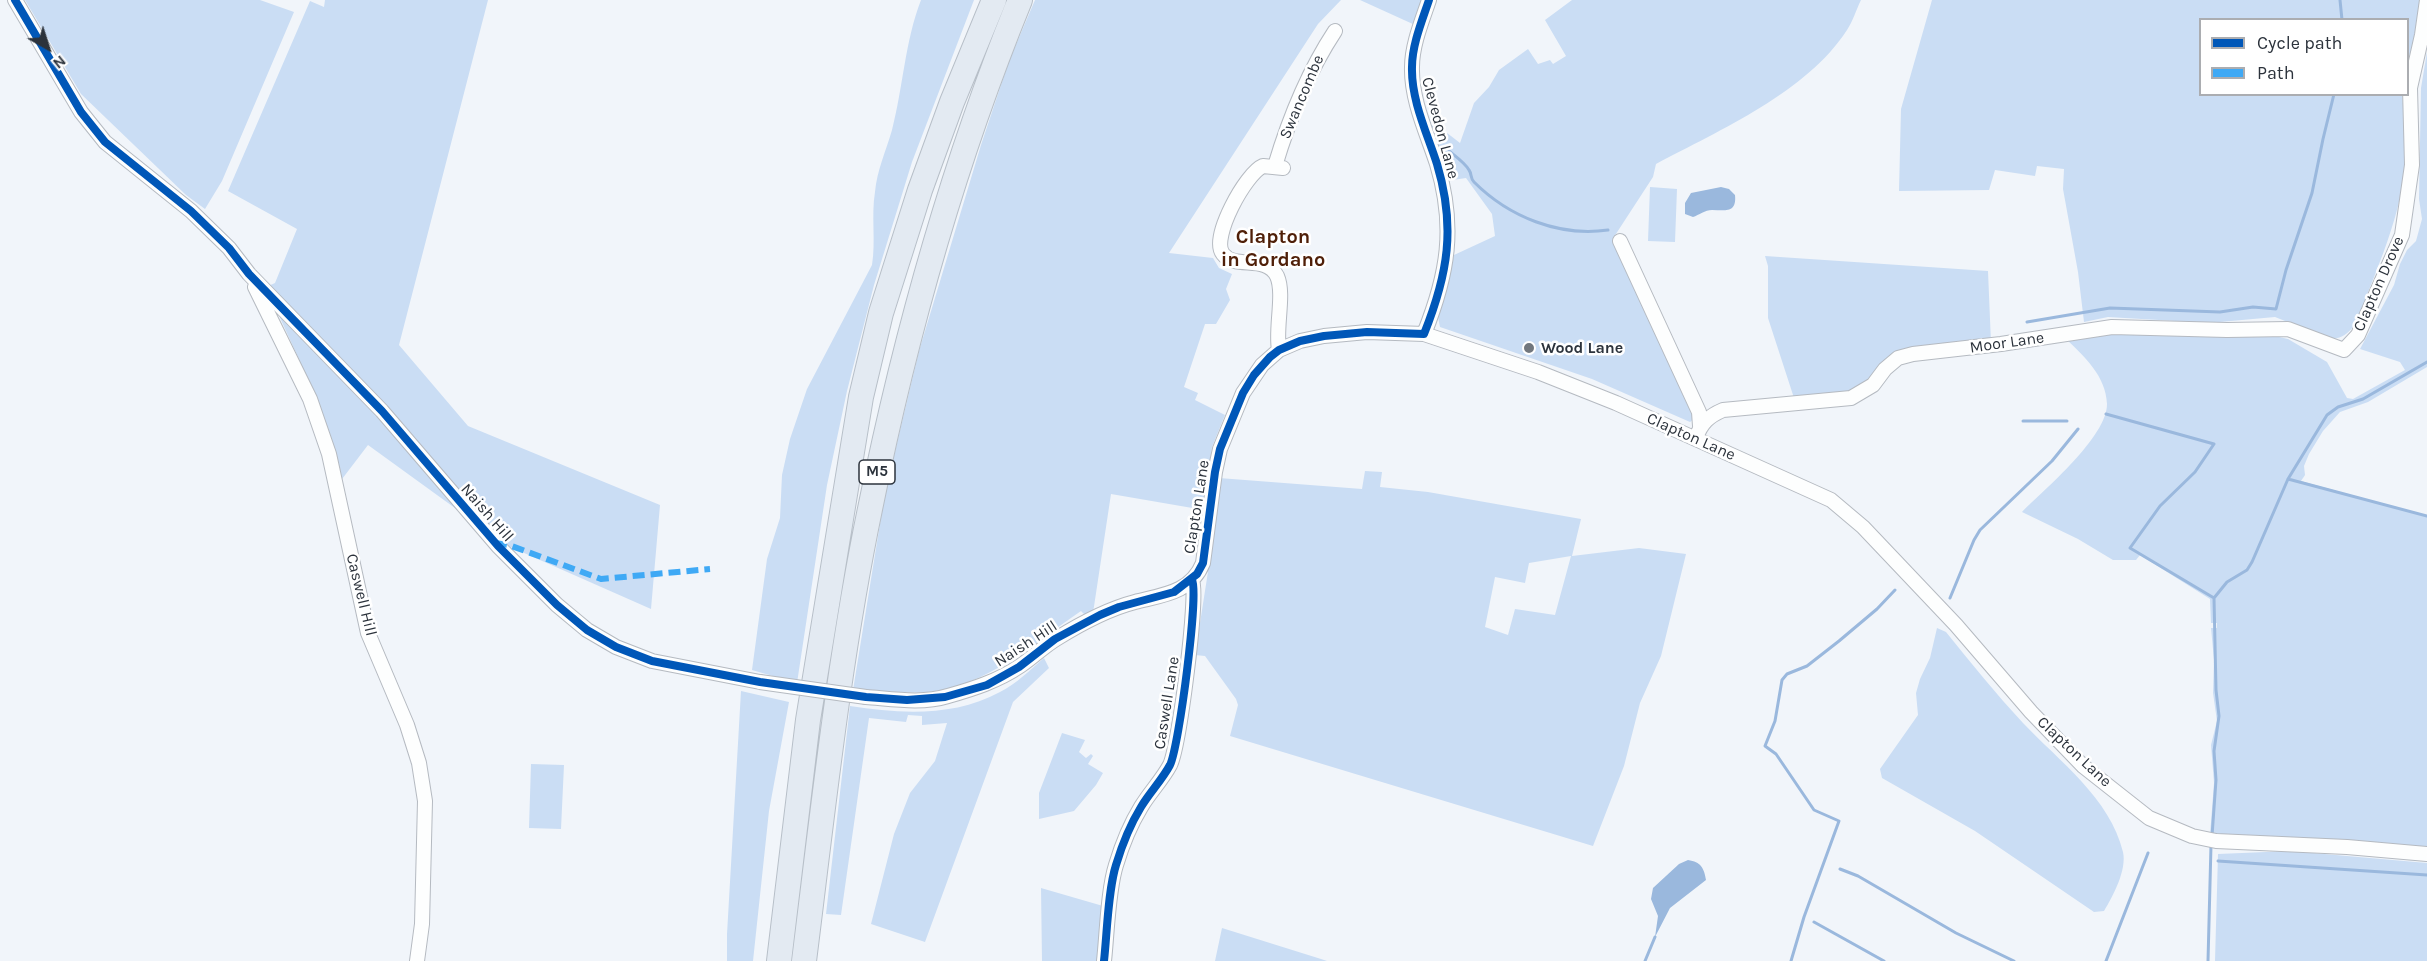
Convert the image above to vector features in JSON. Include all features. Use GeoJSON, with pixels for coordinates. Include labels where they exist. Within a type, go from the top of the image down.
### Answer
{"type":"FeatureCollection","features":[{"type":"Feature","properties":{"kind":"highway","name":"M5"},"geometry":{"type":"LineString","coordinates":[[779,961],[808,720],[861,397],[881,313],[920,190],[952,102],[994,0]]}},
{"type":"Feature","properties":{"kind":"highway","name":"M5"},"geometry":{"type":"LineString","coordinates":[[804,961],[847,642],[869,512],[890,415],[942,220],[977,111],[1020,0]]}},
{"type":"Feature","properties":{"kind":"street"},"geometry":{"type":"LineString","coordinates":[[15,0],[81,112],[105,142],[191,212],[229,248],[249,274]]}},
{"type":"Feature","properties":{"kind":"street","name":"Clevedon Lane"},"geometry":{"type":"LineString","coordinates":[[1424,334],[1445,266],[1449,240],[1440,174],[1419,111],[1412,68],[1428,0]]}},
{"type":"Feature","properties":{"kind":"street","name":"Clapton Drove"},"geometry":{"type":"LineString","coordinates":[[2344,350],[2358,335],[2402,235],[2412,165],[2410,88],[2427,0]]}},
{"type":"Feature","properties":{"kind":"street","name":"Swancombe"},"geometry":{"type":"LineString","coordinates":[[1280,350],[1277,330],[1279,288],[1277,276],[1263,265],[1226,257],[1220,246],[1225,223],[1251,175],[1263,166],[1279,167],[1290,120],[1314,65],[1335,31]]}},
{"type":"Feature","properties":{"kind":"street"},"geometry":{"type":"LineString","coordinates":[[1620,241],[1699,412],[1698,432]]}},
{"type":"Feature","properties":{"kind":"street","name":"Naish Hill"},"geometry":{"type":"LineString","coordinates":[[249,274],[381,411],[498,546],[557,604],[587,630],[616,647],[652,661],[760,682],[866,697],[907,700],[945,698],[987,685],[1019,667],[1056,639],[1100,615],[1119,607],[1174,592],[1192,580]]}},
{"type":"Feature","properties":{"kind":"street","name":"Caswell Hill"},"geometry":{"type":"LineString","coordinates":[[249,274],[310,399],[329,454],[368,633],[408,725],[419,763],[425,801],[422,924],[417,961]]}},
{"type":"Feature","properties":{"kind":"street","name":"Moor Lane"},"geometry":{"type":"LineString","coordinates":[[1698,432],[1713,414],[1723,410],[1851,398],[1873,385],[1885,369],[1898,358],[1913,354],[2001,344],[2112,327],[2288,329],[2344,350]]}},
{"type":"Feature","properties":{"kind":"street","name":"Clapton Lane"},"geometry":{"type":"LineString","coordinates":[[1192,580],[1203,563],[1215,472],[1226,434],[1243,393],[1254,375],[1270,357],[1300,341],[1324,336],[1368,332],[1424,334],[1538,372],[1698,432],[1831,500],[1863,527],[1956,625],[2031,712],[2083,766],[2149,818],[2192,836],[2216,841],[2347,847],[2427,854]]}},
{"type":"Feature","properties":{"kind":"street","name":"Caswell Lane"},"geometry":{"type":"LineString","coordinates":[[1104,961],[1115,868],[1127,833],[1141,807],[1171,764],[1178,735],[1195,585],[1192,580]]}},
{"type":"Feature","properties":{"kind":"shaded area"},"geometry":{"type":"Polygon","coordinates":[[[25,0],[260,0],[294,12],[222,181],[205,209],[186,195],[81,94],[25,0]]]}},
{"type":"Feature","properties":{"kind":"shaded area"},"geometry":{"type":"Polygon","coordinates":[[[325,0],[488,0],[399,345],[468,426],[660,505],[651,609],[506,545],[368,445],[339,483],[317,399],[266,287],[275,283],[297,229],[228,191],[310,1],[324,7],[325,0]]]}},
{"type":"Feature","properties":{"kind":"shaded area"},"geometry":{"type":"Polygon","coordinates":[[[921,0],[974,0],[912,162],[874,285],[847,391],[827,485],[797,683],[752,670],[767,559],[780,518],[782,475],[790,439],[807,389],[872,265],[876,184],[896,114],[911,32],[921,0]]]}},
{"type":"Feature","properties":{"kind":"shaded area"},"geometry":{"type":"Polygon","coordinates":[[[1035,0],[1341,0],[1318,24],[1169,253],[1213,258],[1219,268],[1232,274],[1226,289],[1230,300],[1216,324],[1205,324],[1184,387],[1198,393],[1195,400],[1225,415],[1212,447],[1204,510],[1111,494],[1093,613],[1084,614],[1081,611],[1015,658],[961,685],[930,692],[853,690],[885,493],[919,351],[981,145],[1009,61],[1035,0]]]}},
{"type":"Feature","properties":{"kind":"shaded area"},"geometry":{"type":"Polygon","coordinates":[[[1360,0],[1422,0],[1415,25],[1360,0]]]}},
{"type":"Feature","properties":{"kind":"shaded area"},"geometry":{"type":"Polygon","coordinates":[[[1572,0],[1861,0],[1847,30],[1830,52],[1786,91],[1734,123],[1656,164],[1653,177],[1612,240],[1694,419],[1690,422],[1592,379],[1440,327],[1438,317],[1454,255],[1495,236],[1492,214],[1466,178],[1446,181],[1424,115],[1460,143],[1474,103],[1489,87],[1499,70],[1528,49],[1538,64],[1550,60],[1553,64],[1566,56],[1545,20],[1572,0]]]}},
{"type":"Feature","properties":{"kind":"shaded area"},"geometry":{"type":"Polygon","coordinates":[[[1932,0],[2422,0],[2417,31],[2409,57],[2409,18],[2199,18],[2199,96],[2402,96],[2407,154],[2400,199],[2380,262],[2355,325],[2343,336],[2337,338],[2328,338],[2275,317],[2209,323],[2108,317],[2084,322],[2078,272],[2063,189],[2064,169],[2037,166],[2035,176],[1995,170],[1989,190],[1899,191],[1901,109],[1932,0]]]}},
{"type":"Feature","properties":{"kind":"shaded area"},"geometry":{"type":"Polygon","coordinates":[[[2427,52],[2427,367],[2368,402],[2340,412],[2323,431],[2309,454],[2304,466],[2305,475],[2301,481],[2427,516],[2427,849],[2210,835],[2214,783],[2211,745],[2217,721],[2213,693],[2214,660],[2211,628],[2217,628],[2217,623],[2211,623],[2210,599],[2140,555],[2136,560],[2113,560],[2078,539],[2022,512],[2086,447],[2104,417],[2107,404],[2103,384],[2093,367],[2066,339],[2108,333],[2220,337],[2266,334],[2288,339],[2327,362],[2347,398],[2353,399],[2405,370],[2400,362],[2360,349],[2394,285],[2407,250],[2416,241],[2422,219],[2419,199],[2421,88],[2427,52]]]}},
{"type":"Feature","properties":{"kind":"shaded area"},"geometry":{"type":"Polygon","coordinates":[[[1650,187],[1677,189],[1675,242],[1648,241],[1650,187]]]}},
{"type":"Feature","properties":{"kind":"shaded area"},"geometry":{"type":"Polygon","coordinates":[[[1721,187],[1729,189],[1735,195],[1732,208],[1709,210],[1693,217],[1685,214],[1685,203],[1691,193],[1721,187]]]}},
{"type":"Feature","properties":{"kind":"shaded area"},"geometry":{"type":"Polygon","coordinates":[[[1765,256],[1988,271],[1991,343],[1907,348],[1896,353],[1857,391],[1794,398],[1768,318],[1768,266],[1765,256]]]}},
{"type":"Feature","properties":{"kind":"shaded area"},"geometry":{"type":"Polygon","coordinates":[[[1365,471],[1382,472],[1380,487],[1428,492],[1581,519],[1572,556],[1639,548],[1686,554],[1661,656],[1640,703],[1624,766],[1593,846],[1230,736],[1238,705],[1236,699],[1205,656],[1195,655],[1212,546],[1219,478],[1362,489],[1365,471]],[[1571,556],[1529,563],[1525,583],[1495,577],[1485,627],[1508,635],[1515,609],[1555,615],[1571,556]]]}},
{"type":"Feature","properties":{"kind":"shaded area"},"geometry":{"type":"Polygon","coordinates":[[[1937,628],[1946,632],[2003,701],[2082,782],[2107,814],[2124,859],[2118,883],[2104,911],[2094,912],[1975,831],[1882,778],[1880,769],[1918,715],[1916,693],[1930,658],[1937,628]]]}},
{"type":"Feature","properties":{"kind":"shaded area"},"geometry":{"type":"Polygon","coordinates":[[[1044,658],[1049,668],[1013,702],[925,942],[871,924],[894,834],[910,793],[935,761],[947,723],[922,725],[922,716],[908,715],[906,722],[869,718],[841,915],[826,914],[850,706],[908,712],[946,710],[964,706],[1006,689],[1044,658]]]}},
{"type":"Feature","properties":{"kind":"shaded area"},"geometry":{"type":"Polygon","coordinates":[[[741,691],[789,702],[769,811],[753,961],[727,961],[727,934],[741,691]]]}},
{"type":"Feature","properties":{"kind":"shaded area"},"geometry":{"type":"Polygon","coordinates":[[[1062,733],[1085,740],[1079,752],[1086,758],[1091,754],[1093,756],[1088,764],[1103,773],[1074,811],[1039,819],[1039,793],[1062,733]]]}},
{"type":"Feature","properties":{"kind":"shaded area"},"geometry":{"type":"Polygon","coordinates":[[[531,764],[564,765],[561,829],[529,828],[531,764]]]}},
{"type":"Feature","properties":{"kind":"shaded area"},"geometry":{"type":"Polygon","coordinates":[[[2290,851],[2427,863],[2427,961],[2215,961],[2218,854],[2290,851]]]}},
{"type":"Feature","properties":{"kind":"shaded area"},"geometry":{"type":"Polygon","coordinates":[[[1688,860],[1701,866],[1706,880],[1670,908],[1655,937],[1658,916],[1651,899],[1653,888],[1679,864],[1688,860]]]}},
{"type":"Feature","properties":{"kind":"shaded area"},"geometry":{"type":"Polygon","coordinates":[[[1041,888],[1103,906],[1100,961],[1042,961],[1041,888]]]}},
{"type":"Feature","properties":{"kind":"shaded area"},"geometry":{"type":"Polygon","coordinates":[[[1222,928],[1321,959],[1327,961],[1215,961],[1222,928]]]}},
{"type":"Feature","properties":{"kind":"waterway"},"geometry":{"type":"LineString","coordinates":[[2340,0],[2342,18]]}},
{"type":"Feature","properties":{"kind":"waterway"},"geometry":{"type":"LineString","coordinates":[[2027,322],[2110,308],[2220,312],[2253,307],[2276,309],[2286,270],[2312,193],[2334,96]]}},
{"type":"Feature","properties":{"kind":"waterway"},"geometry":{"type":"LineString","coordinates":[[1449,151],[1467,167],[1474,182],[1503,205],[1519,214],[1553,227],[1571,230],[1608,230]]}},
{"type":"Feature","properties":{"kind":"waterway"},"geometry":{"type":"LineString","coordinates":[[2212,836],[2216,780],[2214,751],[2219,716],[2216,690],[2214,598],[2227,582],[2247,570],[2252,562],[2288,479],[2327,415],[2338,407],[2363,399],[2427,362]]}},
{"type":"Feature","properties":{"kind":"waterway"},"geometry":{"type":"LineString","coordinates":[[2106,414],[2214,444],[2195,472],[2160,506],[2130,548],[2214,598]]}},
{"type":"Feature","properties":{"kind":"waterway"},"geometry":{"type":"LineString","coordinates":[[2023,421],[2067,421]]}},
{"type":"Feature","properties":{"kind":"waterway"},"geometry":{"type":"LineString","coordinates":[[1950,598],[1980,530],[2052,461],[2078,429]]}},
{"type":"Feature","properties":{"kind":"waterway"},"geometry":{"type":"LineString","coordinates":[[2288,479],[2427,516]]}},
{"type":"Feature","properties":{"kind":"waterway"},"geometry":{"type":"LineString","coordinates":[[1791,961],[1804,917],[1839,821],[1814,810],[1776,754],[1765,746],[1775,721],[1782,680],[1787,674],[1807,666],[1839,641],[1877,609],[1895,590]]}},
{"type":"Feature","properties":{"kind":"waterway"},"geometry":{"type":"LineString","coordinates":[[2208,961],[2211,845]]}},
{"type":"Feature","properties":{"kind":"waterway"},"geometry":{"type":"LineString","coordinates":[[2106,961],[2148,853]]}},
{"type":"Feature","properties":{"kind":"waterway"},"geometry":{"type":"LineString","coordinates":[[2218,861],[2427,875]]}},
{"type":"Feature","properties":{"kind":"waterway"},"geometry":{"type":"LineString","coordinates":[[1840,869],[1858,876],[1956,933],[2014,961]]}},
{"type":"Feature","properties":{"kind":"waterway"},"geometry":{"type":"LineString","coordinates":[[1814,922],[1884,961]]}},
{"type":"Feature","properties":{"kind":"waterway"},"geometry":{"type":"LineString","coordinates":[[1645,961],[1655,937]]}},
{"type":"Feature","properties":{"kind":"marked path"},"geometry":{"type":"LineString","coordinates":[[495,543],[509,545],[601,579],[710,569]]}},
{"type":"Feature","properties":{"kind":"cycle path"},"geometry":{"type":"LineString","coordinates":[[15,0],[81,112],[105,142],[191,211],[229,248],[249,274],[382,411],[498,546],[557,605],[587,630],[616,647],[652,661],[760,682],[866,697],[907,700],[945,697],[987,685],[1019,667],[1055,639],[1100,615],[1119,607],[1174,592],[1197,574],[1203,563],[1220,449],[1243,393],[1254,375],[1279,350],[1300,341],[1324,336],[1367,332],[1424,334],[1444,270],[1448,230],[1443,187],[1417,104],[1412,79],[1414,50],[1429,0]]}},
{"type":"Feature","properties":{"kind":"cycle path"},"geometry":{"type":"LineString","coordinates":[[1104,961],[1111,887],[1118,858],[1133,821],[1170,765],[1174,752],[1183,702],[1193,612],[1192,580]]}},
{"type":"Feature","properties":{"kind":"place","name":"Wood Lane"},"geometry":{"type":"Point","coordinates":[1529,348]}},
{"type":"Feature","properties":{"kind":"district","name":"Clapton in Gordano"},"geometry":{"type":"Point","coordinates":[1273,248]}}]}
